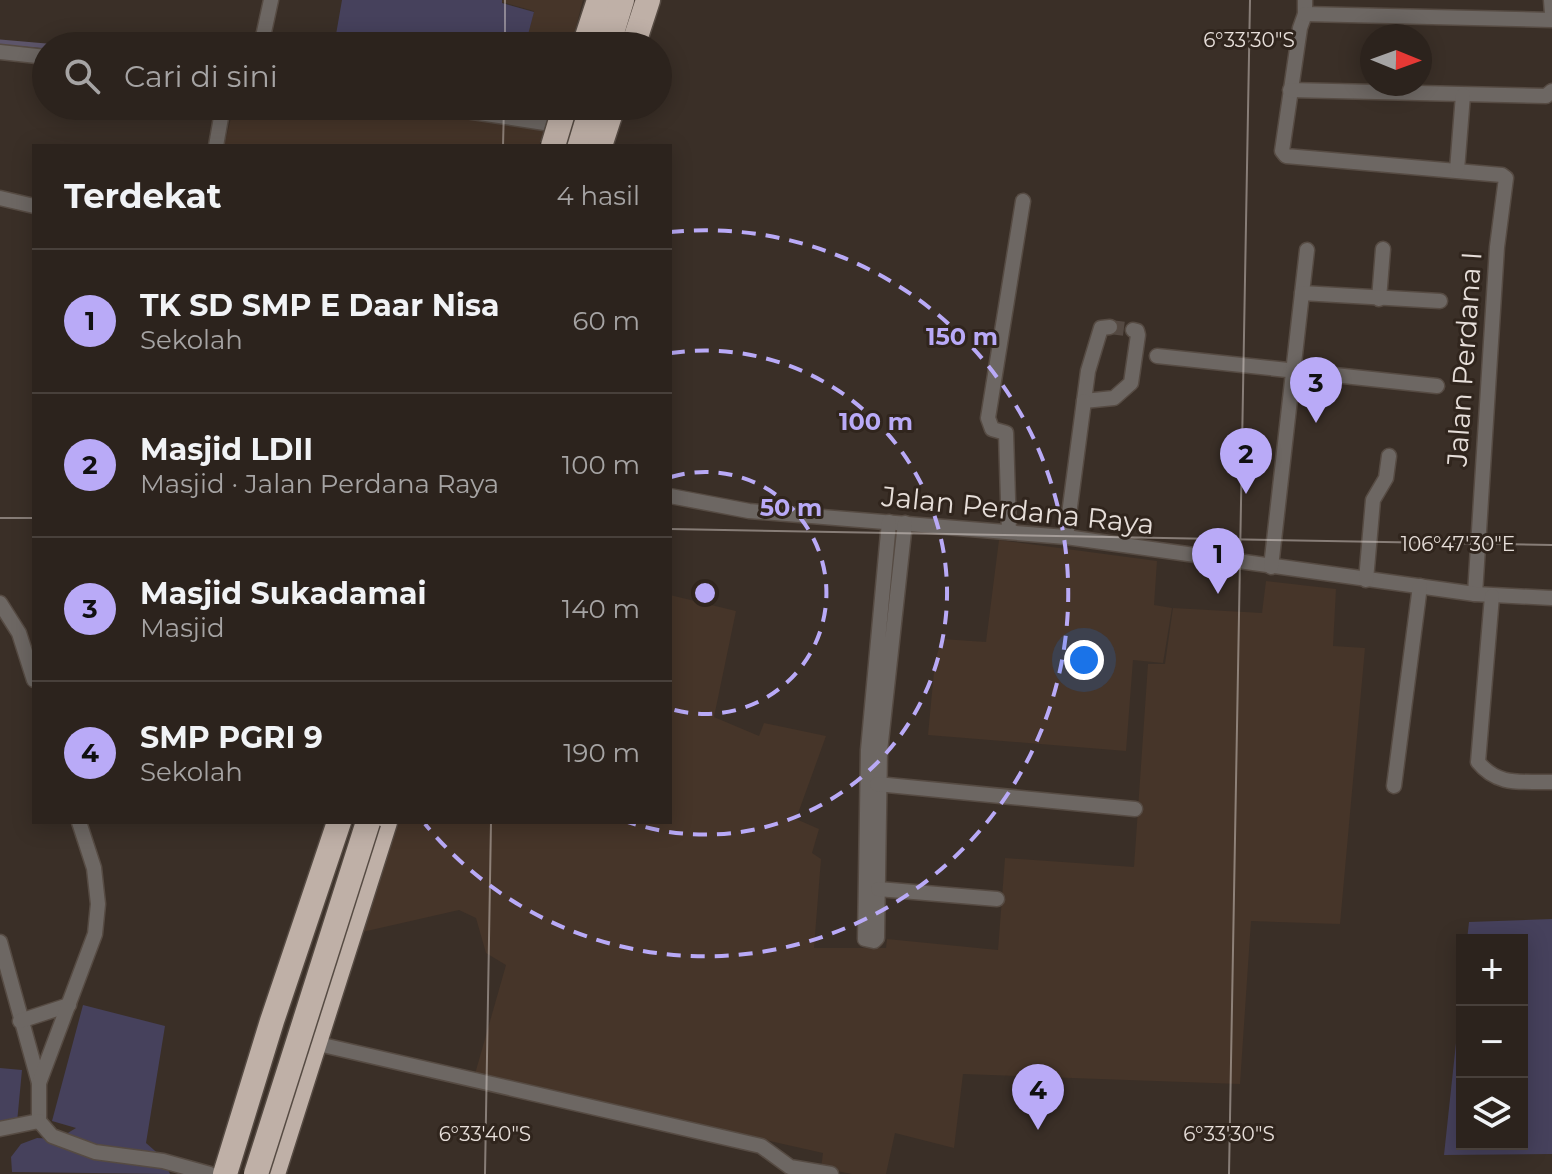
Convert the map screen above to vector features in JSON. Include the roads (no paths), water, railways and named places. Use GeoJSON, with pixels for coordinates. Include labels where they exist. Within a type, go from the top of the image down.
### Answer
{"type":"FeatureCollection","features":[{"type":"Feature","properties":{"kind":"highway"},"geometry":{"type":"LineString","coordinates":[[591,32],[601,0]]}},
{"type":"Feature","properties":{"kind":"highway"},"geometry":{"type":"LineString","coordinates":[[612,32],[622,0]]}},
{"type":"Feature","properties":{"kind":"highway"},"geometry":{"type":"LineString","coordinates":[[638,32],[648,0]]}},
{"type":"Feature","properties":{"kind":"highway"},"geometry":{"type":"LineString","coordinates":[[601,144],[608,120]]}},
{"type":"Feature","properties":{"kind":"highway"},"geometry":{"type":"LineString","coordinates":[[225,1174],[272,1021],[338,824]]}},
{"type":"Feature","properties":{"kind":"highway"},"geometry":{"type":"LineString","coordinates":[[236,1174],[346,824]]}},
{"type":"Feature","properties":{"kind":"highway"},"geometry":{"type":"LineString","coordinates":[[256,1174],[367,824]]}},
{"type":"Feature","properties":{"kind":"highway"},"geometry":{"type":"LineString","coordinates":[[273,1174],[384,824]]}},
{"type":"Feature","properties":{"kind":"highway"},"geometry":{"type":"LineString","coordinates":[[332,875],[363,887]]}},
{"type":"Feature","properties":{"kind":"street"},"geometry":{"type":"LineString","coordinates":[[264,32],[271,0]]}},
{"type":"Feature","properties":{"kind":"street"},"geometry":{"type":"LineString","coordinates":[[1463,95],[1457,170],[1286,156],[1282,151],[1305,7],[1552,17],[1551,0]]}},
{"type":"Feature","properties":{"kind":"street"},"geometry":{"type":"LineString","coordinates":[[0,52],[32,55]]}},
{"type":"Feature","properties":{"kind":"street"},"geometry":{"type":"LineString","coordinates":[[1290,90],[1546,96],[1552,91]]}},
{"type":"Feature","properties":{"kind":"street"},"geometry":{"type":"LineString","coordinates":[[216,144],[221,120]]}},
{"type":"Feature","properties":{"kind":"street"},"geometry":{"type":"LineString","coordinates":[[513,120],[565,129]]}},
{"type":"Feature","properties":{"kind":"street","name":"Jalan Perdana I"},"geometry":{"type":"LineString","coordinates":[[1457,170],[1506,178],[1497,247],[1475,594]]}},
{"type":"Feature","properties":{"kind":"street"},"geometry":{"type":"LineString","coordinates":[[0,198],[32,206]]}},
{"type":"Feature","properties":{"kind":"street"},"geometry":{"type":"LineString","coordinates":[[1009,532],[1006,433],[992,429],[988,418],[1023,201]]}},
{"type":"Feature","properties":{"kind":"street"},"geometry":{"type":"LineString","coordinates":[[1379,299],[1383,249]]}},
{"type":"Feature","properties":{"kind":"street"},"geometry":{"type":"LineString","coordinates":[[1271,567],[1307,250]]}},
{"type":"Feature","properties":{"kind":"street"},"geometry":{"type":"LineString","coordinates":[[1302,293],[1440,301]]}},
{"type":"Feature","properties":{"kind":"street"},"geometry":{"type":"LineString","coordinates":[[1066,537],[1088,371],[1101,328],[1110,327]]}},
{"type":"Feature","properties":{"kind":"street"},"geometry":{"type":"LineString","coordinates":[[1084,401],[1114,398],[1131,383],[1138,335],[1133,330]]}},
{"type":"Feature","properties":{"kind":"street"},"geometry":{"type":"LineString","coordinates":[[1157,356],[1437,386]]}},
{"type":"Feature","properties":{"kind":"street"},"geometry":{"type":"LineString","coordinates":[[1366,580],[1373,500],[1386,478],[1389,456]]}},
{"type":"Feature","properties":{"kind":"street","name":"Jalan Perdana Raya"},"geometry":{"type":"LineString","coordinates":[[672,496],[749,511],[1066,537],[1475,594],[1552,598]]}},
{"type":"Feature","properties":{"kind":"street"},"geometry":{"type":"LineString","coordinates":[[889,522],[868,750],[872,813],[878,889],[877,938],[869,942],[865,939],[872,813],[905,523]]}},
{"type":"Feature","properties":{"kind":"street"},"geometry":{"type":"LineString","coordinates":[[1394,786],[1420,586]]}},
{"type":"Feature","properties":{"kind":"street"},"geometry":{"type":"LineString","coordinates":[[1492,596],[1478,762],[1498,780],[1552,782]]}},
{"type":"Feature","properties":{"kind":"street"},"geometry":{"type":"LineString","coordinates":[[0,603],[19,633],[32,674]]}},
{"type":"Feature","properties":{"kind":"street"},"geometry":{"type":"LineString","coordinates":[[877,784],[1135,809]]}},
{"type":"Feature","properties":{"kind":"street"},"geometry":{"type":"LineString","coordinates":[[39,1083],[95,934],[98,904],[94,868],[80,824]]}},
{"type":"Feature","properties":{"kind":"street"},"geometry":{"type":"LineString","coordinates":[[878,889],[997,899]]}},
{"type":"Feature","properties":{"kind":"street"},"geometry":{"type":"LineString","coordinates":[[0,942],[39,1083],[39,1121],[52,1136],[95,1152],[163,1161],[210,1174]]}},
{"type":"Feature","properties":{"kind":"street"},"geometry":{"type":"LineString","coordinates":[[20,1021],[69,1005]]}},
{"type":"Feature","properties":{"kind":"street"},"geometry":{"type":"LineString","coordinates":[[314,1043],[762,1147],[790,1167],[831,1174]]}},
{"type":"Feature","properties":{"kind":"street"},"geometry":{"type":"LineString","coordinates":[[0,1129],[39,1121]]}},
{"type":"Feature","properties":{"kind":"waterway"},"geometry":{"type":"LineString","coordinates":[[0,42],[32,45]]}},
{"type":"Feature","properties":{"kind":"tunnel"},"geometry":{"type":"LineString","coordinates":[[1110,327],[1133,330]]}},
{"type":"Feature","properties":{"kind":"place","name":"Masjid Sukadamai"},"geometry":{"type":"Point","coordinates":[1316,423]}},
{"type":"Feature","properties":{"kind":"place","name":"Masjid LDII"},"geometry":{"type":"Point","coordinates":[1246,494]}},
{"type":"Feature","properties":{"kind":"place","name":"TK SD SMP E Daar Nisa"},"geometry":{"type":"Point","coordinates":[1218,594]}},
{"type":"Feature","properties":{"kind":"place","name":"SMP PGRI 9"},"geometry":{"type":"Point","coordinates":[1038,1130]}}]}
